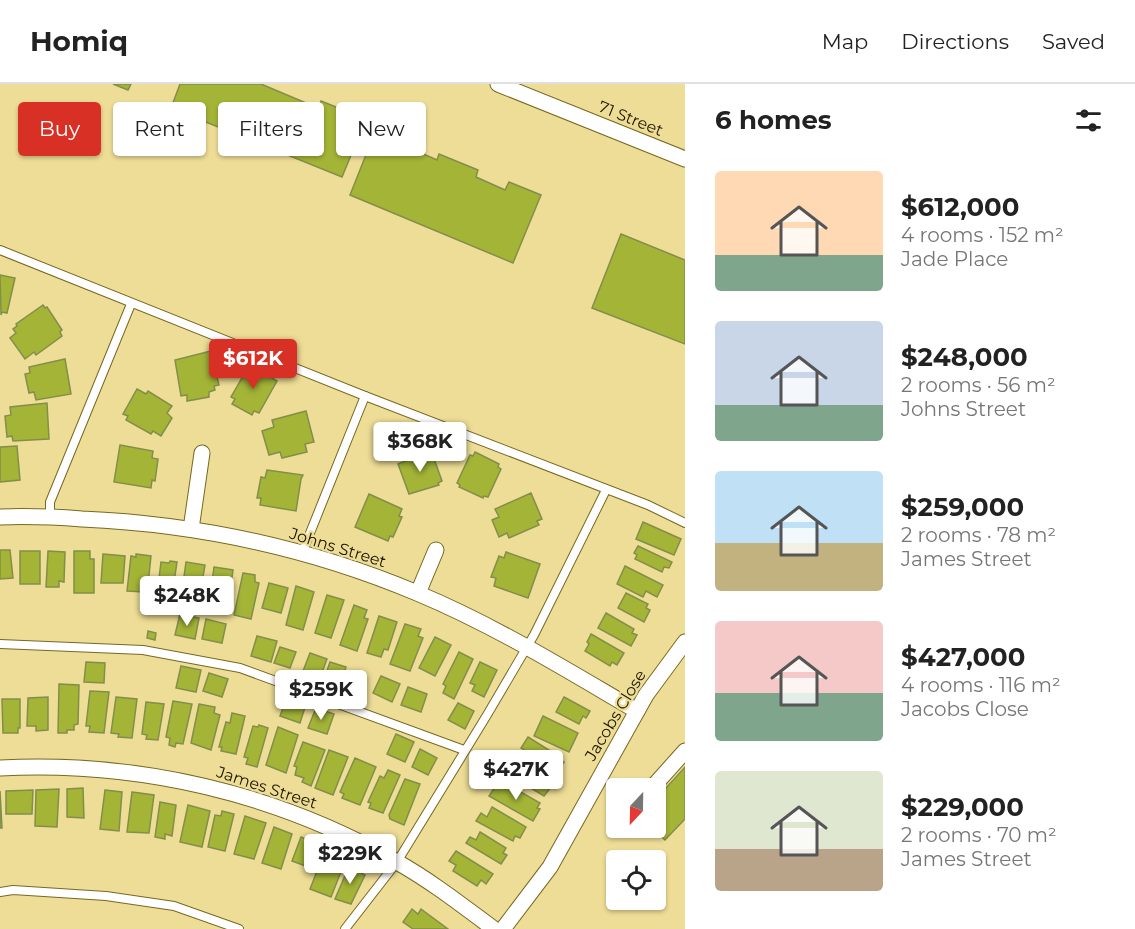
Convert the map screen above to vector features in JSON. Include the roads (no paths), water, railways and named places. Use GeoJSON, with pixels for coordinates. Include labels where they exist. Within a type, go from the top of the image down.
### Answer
{"type":"FeatureCollection","features":[{"type":"Feature","properties":{"kind":"street","name":"71 Street"},"geometry":{"type":"LineString","coordinates":[[498,84],[685,159]]}},
{"type":"Feature","properties":{"kind":"street"},"geometry":{"type":"LineString","coordinates":[[191,529],[202,453]]}},
{"type":"Feature","properties":{"kind":"street","name":"Johns Street"},"geometry":{"type":"LineString","coordinates":[[0,517],[109,520],[191,529],[303,553],[418,593],[527,647],[637,711]]}},
{"type":"Feature","properties":{"kind":"street"},"geometry":{"type":"LineString","coordinates":[[418,593],[436,550]]}},
{"type":"Feature","properties":{"kind":"street","name":"Jacobs Close"},"geometry":{"type":"LineString","coordinates":[[503,929],[550,867],[637,711],[670,660],[685,642]]}},
{"type":"Feature","properties":{"kind":"street"},"geometry":{"type":"LineString","coordinates":[[661,778],[685,750]]}},
{"type":"Feature","properties":{"kind":"street","name":"James Street"},"geometry":{"type":"LineString","coordinates":[[0,768],[84,768],[139,773],[213,788],[253,799],[328,827],[397,862],[436,886],[494,929]]}},
{"type":"Feature","properties":{"kind":"lane"},"geometry":{"type":"LineString","coordinates":[[0,250],[365,396],[648,505],[685,523]]}},
{"type":"Feature","properties":{"kind":"lane"},"geometry":{"type":"LineString","coordinates":[[50,517],[50,502],[131,303]]}},
{"type":"Feature","properties":{"kind":"lane"},"geometry":{"type":"LineString","coordinates":[[303,553],[365,396]]}},
{"type":"Feature","properties":{"kind":"lane"},"geometry":{"type":"LineString","coordinates":[[345,929],[397,862],[464,750],[488,716],[571,564],[606,490]]}},
{"type":"Feature","properties":{"kind":"lane"},"geometry":{"type":"LineString","coordinates":[[0,644],[143,650],[240,668],[464,750]]}},
{"type":"Feature","properties":{"kind":"lane"},"geometry":{"type":"LineString","coordinates":[[0,892],[13,890],[106,896],[174,906],[239,929]]}}]}
